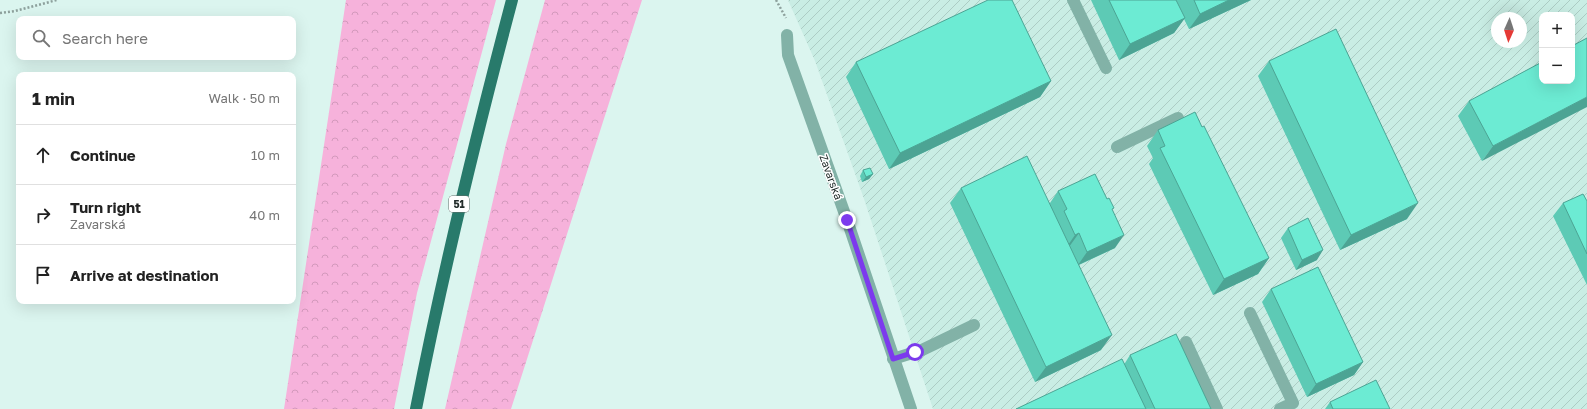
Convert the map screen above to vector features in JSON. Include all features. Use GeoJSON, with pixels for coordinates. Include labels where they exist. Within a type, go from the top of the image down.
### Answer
{"type":"FeatureCollection","features":[{"type":"Feature","properties":{"kind":"main road","name":"51"},"geometry":{"type":"LineString","coordinates":[[416,409],[435,309],[461,197],[512,0]]}},
{"type":"Feature","properties":{"kind":"lane"},"geometry":{"type":"LineString","coordinates":[[1074,0],[1106,68]]}},
{"type":"Feature","properties":{"kind":"lane","name":"Zavarská"},"geometry":{"type":"LineString","coordinates":[[787,35],[788,54],[847,220],[911,409]]}},
{"type":"Feature","properties":{"kind":"lane"},"geometry":{"type":"LineString","coordinates":[[1117,147],[1178,118]]}},
{"type":"Feature","properties":{"kind":"lane"},"geometry":{"type":"LineString","coordinates":[[1250,313],[1293,404],[1280,409]]}},
{"type":"Feature","properties":{"kind":"lane"},"geometry":{"type":"LineString","coordinates":[[893,359],[922,350],[974,325]]}},
{"type":"Feature","properties":{"kind":"lane"},"geometry":{"type":"LineString","coordinates":[[1186,342],[1217,409]]}},
{"type":"Feature","properties":{"kind":"path"},"geometry":{"type":"LineString","coordinates":[[0,13],[57,0]]}},
{"type":"Feature","properties":{"kind":"path"},"geometry":{"type":"LineString","coordinates":[[776,0],[779,8]]}},
{"type":"Feature","properties":{"kind":"shaded area"},"geometry":{"type":"Polygon","coordinates":[[[788,0],[1587,0],[1587,409],[933,409],[864,199],[815,61],[788,0]]]}},
{"type":"Feature","properties":{"kind":"green space"},"geometry":{"type":"Polygon","coordinates":[[[346,0],[496,0],[417,293],[394,409],[284,409],[346,0]]]}},
{"type":"Feature","properties":{"kind":"green space"},"geometry":{"type":"Polygon","coordinates":[[[545,0],[642,0],[511,409],[445,409],[506,144],[545,0]]]}},
{"type":"Feature","properties":{"kind":"building"},"geometry":{"type":"Polygon","coordinates":[[[988,0],[1012,0],[1051,81],[900,153],[856,62],[988,0]]]}},
{"type":"Feature","properties":{"kind":"building"},"geometry":{"type":"Polygon","coordinates":[[[1109,0],[1176,0],[1185,18],[1130,44],[1109,0]]]}},
{"type":"Feature","properties":{"kind":"building"},"geometry":{"type":"Polygon","coordinates":[[[1194,0],[1229,0],[1200,14],[1194,0]]]}},
{"type":"Feature","properties":{"kind":"building"},"geometry":{"type":"Polygon","coordinates":[[[1336,29],[1418,203],[1351,235],[1269,61],[1336,29]]]}},
{"type":"Feature","properties":{"kind":"building"},"geometry":{"type":"Polygon","coordinates":[[[1587,38],[1587,97],[1493,146],[1469,101],[1539,64],[1539,84],[1575,84],[1575,44],[1587,38]]]}},
{"type":"Feature","properties":{"kind":"building"},"geometry":{"type":"Polygon","coordinates":[[[1195,112],[1202,127],[1204,126],[1269,258],[1224,279],[1160,148],[1165,146],[1158,130],[1195,112]]]}},
{"type":"Feature","properties":{"kind":"building"},"geometry":{"type":"Polygon","coordinates":[[[1027,156],[1112,335],[1046,367],[961,188],[1027,156]]]}},
{"type":"Feature","properties":{"kind":"building"},"geometry":{"type":"Polygon","coordinates":[[[870,168],[873,174],[866,177],[863,170],[870,168]]]}},
{"type":"Feature","properties":{"kind":"building"},"geometry":{"type":"Polygon","coordinates":[[[1095,174],[1107,199],[1109,198],[1114,208],[1112,209],[1124,235],[1087,252],[1079,233],[1075,235],[1064,211],[1067,209],[1058,191],[1095,174]]]}},
{"type":"Feature","properties":{"kind":"building"},"geometry":{"type":"Polygon","coordinates":[[[1583,194],[1587,201],[1587,254],[1563,203],[1583,194]]]}},
{"type":"Feature","properties":{"kind":"building"},"geometry":{"type":"Polygon","coordinates":[[[1308,218],[1323,250],[1302,260],[1288,228],[1308,218]]]}},
{"type":"Feature","properties":{"kind":"building"},"geometry":{"type":"Polygon","coordinates":[[[1318,267],[1363,362],[1316,384],[1271,289],[1318,267]]]}},
{"type":"Feature","properties":{"kind":"building"},"geometry":{"type":"Polygon","coordinates":[[[1176,334],[1211,409],[1155,409],[1130,355],[1176,334]]]}},
{"type":"Feature","properties":{"kind":"building"},"geometry":{"type":"Polygon","coordinates":[[[1122,359],[1146,409],[1016,409],[1122,359]]]}},
{"type":"Feature","properties":{"kind":"building"},"geometry":{"type":"Polygon","coordinates":[[[1376,380],[1390,409],[1333,409],[1330,402],[1376,380]]]}},
{"type":"Feature","properties":{"kind":"route"},"geometry":{"type":"LineString","coordinates":[[847,220],[893,359],[915,352]]}}]}
